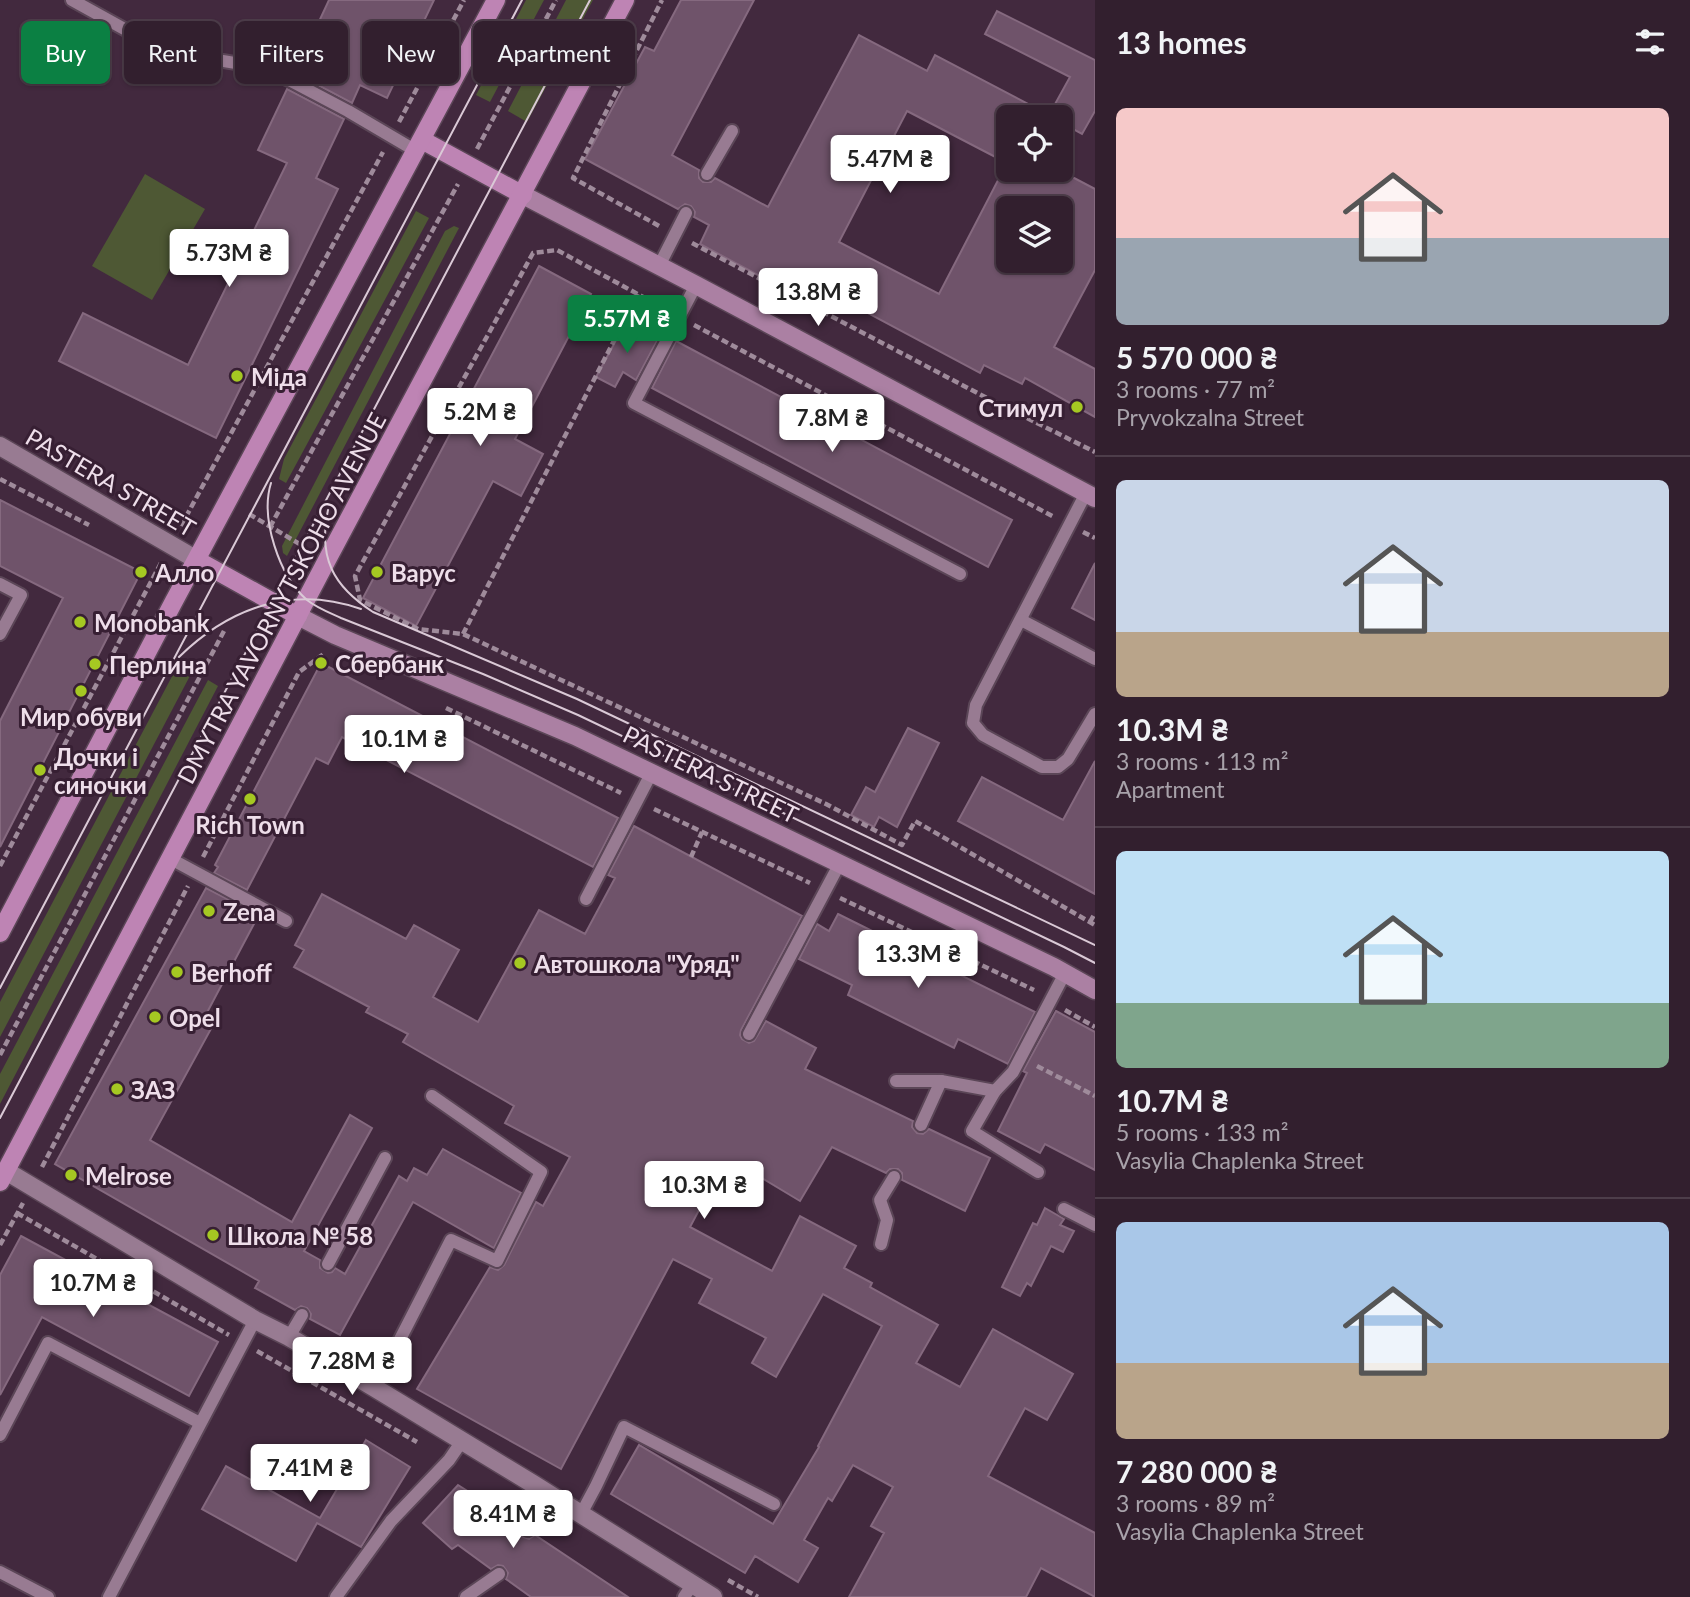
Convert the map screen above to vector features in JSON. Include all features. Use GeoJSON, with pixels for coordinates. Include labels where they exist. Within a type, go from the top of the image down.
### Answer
{"type":"FeatureCollection","features":[{"type":"Feature","properties":{"kind":"main road"},"geometry":{"type":"LineString","coordinates":[[0,933],[496,0]]}},
{"type":"Feature","properties":{"kind":"main road","name":"DMYTRA YAVORNYTSKOHO AVENUE"},"geometry":{"type":"LineString","coordinates":[[2,1173],[625,0]]}},
{"type":"Feature","properties":{"kind":"main road"},"geometry":{"type":"LineString","coordinates":[[419,145],[468,165],[1090,496]]}},
{"type":"Feature","properties":{"kind":"main road"},"geometry":{"type":"LineString","coordinates":[[197,559],[298,616]]}},
{"type":"Feature","properties":{"kind":"main road","name":"PASTERA STREET"},"geometry":{"type":"LineString","coordinates":[[298,616],[335,635],[575,736],[652,772],[1095,990]]}},
{"type":"Feature","properties":{"kind":"street","name":"PASTERA STREET"},"geometry":{"type":"LineString","coordinates":[[0,446],[197,559]]}},
{"type":"Feature","properties":{"kind":"street"},"geometry":{"type":"LineString","coordinates":[[2,1173],[255,1320],[289,1337],[549,1494],[688,1591],[713,1597]]}},
{"type":"Feature","properties":{"kind":"lane"},"geometry":{"type":"LineString","coordinates":[[72,0],[164,51],[259,67],[348,111],[391,137],[419,145]]}},
{"type":"Feature","properties":{"kind":"lane"},"geometry":{"type":"LineString","coordinates":[[707,174],[732,131]]}},
{"type":"Feature","properties":{"kind":"lane"},"geometry":{"type":"LineString","coordinates":[[659,266],[686,213]]}},
{"type":"Feature","properties":{"kind":"lane"},"geometry":{"type":"LineString","coordinates":[[696,285],[634,403],[960,574]]}},
{"type":"Feature","properties":{"kind":"lane"},"geometry":{"type":"LineString","coordinates":[[1090,496],[1070,525],[976,705],[973,723],[983,735],[1042,767],[1058,768],[1069,759],[1095,714]]}},
{"type":"Feature","properties":{"kind":"lane"},"geometry":{"type":"LineString","coordinates":[[0,584],[21,595],[0,634]]}},
{"type":"Feature","properties":{"kind":"lane"},"geometry":{"type":"LineString","coordinates":[[1021,620],[1095,659]]}},
{"type":"Feature","properties":{"kind":"lane"},"geometry":{"type":"LineString","coordinates":[[586,899],[652,772]]}},
{"type":"Feature","properties":{"kind":"lane"},"geometry":{"type":"LineString","coordinates":[[171,859],[286,921]]}},
{"type":"Feature","properties":{"kind":"lane"},"geometry":{"type":"LineString","coordinates":[[749,1034],[840,863]]}},
{"type":"Feature","properties":{"kind":"lane"},"geometry":{"type":"LineString","coordinates":[[1038,1172],[972,1131],[995,1091],[1013,1072],[1065,973]]}},
{"type":"Feature","properties":{"kind":"lane"},"geometry":{"type":"LineString","coordinates":[[896,1081],[941,1082],[995,1091]]}},
{"type":"Feature","properties":{"kind":"lane"},"geometry":{"type":"LineString","coordinates":[[921,1125],[941,1082]]}},
{"type":"Feature","properties":{"kind":"lane"},"geometry":{"type":"LineString","coordinates":[[375,1388],[450,1240],[497,1261],[541,1172],[432,1096]]}},
{"type":"Feature","properties":{"kind":"lane"},"geometry":{"type":"LineString","coordinates":[[328,1264],[385,1158]]}},
{"type":"Feature","properties":{"kind":"lane"},"geometry":{"type":"LineString","coordinates":[[881,1244],[887,1220],[880,1200],[894,1177]]}},
{"type":"Feature","properties":{"kind":"lane"},"geometry":{"type":"LineString","coordinates":[[1064,1209],[1095,1225]]}},
{"type":"Feature","properties":{"kind":"lane"},"geometry":{"type":"LineString","coordinates":[[289,1337],[302,1315]]}},
{"type":"Feature","properties":{"kind":"lane"},"geometry":{"type":"LineString","coordinates":[[109,1597],[255,1320]]}},
{"type":"Feature","properties":{"kind":"lane"},"geometry":{"type":"LineString","coordinates":[[0,1435],[48,1343],[200,1423]]}},
{"type":"Feature","properties":{"kind":"lane"},"geometry":{"type":"LineString","coordinates":[[581,1514],[624,1427],[774,1504]]}},
{"type":"Feature","properties":{"kind":"lane"},"geometry":{"type":"LineString","coordinates":[[336,1597],[391,1521],[449,1460],[462,1441]]}},
{"type":"Feature","properties":{"kind":"lane"},"geometry":{"type":"LineString","coordinates":[[528,1530],[549,1494]]}},
{"type":"Feature","properties":{"kind":"lane"},"geometry":{"type":"LineString","coordinates":[[0,1572],[48,1597]]}},
{"type":"Feature","properties":{"kind":"lane"},"geometry":{"type":"LineString","coordinates":[[466,1597],[499,1574]]}},
{"type":"Feature","properties":{"kind":"path"},"geometry":{"type":"LineString","coordinates":[[0,866],[464,0]]}},
{"type":"Feature","properties":{"kind":"path"},"geometry":{"type":"LineString","coordinates":[[270,527],[556,0]]}},
{"type":"Feature","properties":{"kind":"path"},"geometry":{"type":"LineString","coordinates":[[663,0],[573,178],[973,391],[1095,452]]}},
{"type":"Feature","properties":{"kind":"path"},"geometry":{"type":"LineString","coordinates":[[1095,538],[557,250],[533,253],[355,576],[360,600],[418,629],[463,634],[826,804],[902,845],[915,821],[1093,924],[1095,913]]}},
{"type":"Feature","properties":{"kind":"path"},"geometry":{"type":"LineString","coordinates":[[463,634],[638,294]]}},
{"type":"Feature","properties":{"kind":"path"},"geometry":{"type":"LineString","coordinates":[[0,479],[99,531]]}},
{"type":"Feature","properties":{"kind":"path"},"geometry":{"type":"LineString","coordinates":[[249,514],[303,546]]}},
{"type":"Feature","properties":{"kind":"path"},"geometry":{"type":"LineString","coordinates":[[0,1055],[224,631]]}},
{"type":"Feature","properties":{"kind":"path"},"geometry":{"type":"LineString","coordinates":[[43,1166],[299,672],[328,651]]}},
{"type":"Feature","properties":{"kind":"path"},"geometry":{"type":"LineString","coordinates":[[440,705],[1040,993],[1095,1027]]}},
{"type":"Feature","properties":{"kind":"path"},"geometry":{"type":"LineString","coordinates":[[691,856],[702,832]]}},
{"type":"Feature","properties":{"kind":"path"},"geometry":{"type":"LineString","coordinates":[[1021,1058],[1095,1096]]}},
{"type":"Feature","properties":{"kind":"path"},"geometry":{"type":"LineString","coordinates":[[0,1245],[17,1213],[449,1460]]}},
{"type":"Feature","properties":{"kind":"green space"},"geometry":{"type":"Polygon","coordinates":[[[526,0],[544,0],[533,21],[515,21],[526,0]]]}},
{"type":"Feature","properties":{"kind":"green space"},"geometry":{"type":"Polygon","coordinates":[[[566,0],[593,0],[582,21],[555,21],[566,0]]]}},
{"type":"Feature","properties":{"kind":"green space"},"geometry":{"type":"Polygon","coordinates":[[[482,84],[500,84],[490,102],[476,95],[482,84]]]}},
{"type":"Feature","properties":{"kind":"green space"},"geometry":{"type":"Polygon","coordinates":[[[522,84],[548,84],[527,122],[508,111],[522,84]]]}},
{"type":"Feature","properties":{"kind":"green space"},"geometry":{"type":"Polygon","coordinates":[[[145,174],[205,209],[152,300],[92,266],[145,174]]]}},
{"type":"Feature","properties":{"kind":"green space"},"geometry":{"type":"Polygon","coordinates":[[[416,211],[429,218],[286,483],[279,479],[284,459],[416,211]]]}},
{"type":"Feature","properties":{"kind":"green space"},"geometry":{"type":"Polygon","coordinates":[[[454,226],[459,228],[287,556],[283,553],[282,546],[445,231],[454,226]]]}},
{"type":"Feature","properties":{"kind":"green space"},"geometry":{"type":"Polygon","coordinates":[[[178,665],[192,672],[0,1037],[0,1002],[178,665]]]}},
{"type":"Feature","properties":{"kind":"green space"},"geometry":{"type":"Polygon","coordinates":[[[208,680],[218,686],[0,1104],[0,1074],[208,680]]]}},
{"type":"Feature","properties":{"kind":"building"},"geometry":{"type":"Polygon","coordinates":[[[329,0],[434,0],[424,21],[362,21],[362,84],[394,84],[387,98],[360,85],[352,103],[316,84],[348,84],[348,21],[319,21],[329,0]]]}},
{"type":"Feature","properties":{"kind":"building"},"geometry":{"type":"Polygon","coordinates":[[[681,0],[754,0],[672,155],[699,170],[699,178],[703,182],[711,182],[715,178],[768,207],[859,35],[927,71],[935,55],[1030,105],[996,105],[996,157],[907,111],[839,242],[939,294],[997,182],[1073,182],[1073,177],[1095,189],[1095,270],[1054,347],[1095,369],[1095,417],[1025,378],[1022,384],[984,365],[980,373],[823,289],[814,305],[700,244],[709,225],[694,217],[695,212],[691,206],[685,204],[678,209],[585,159],[625,84],[635,84],[635,66],[645,47],[654,51],[681,0]]]}},
{"type":"Feature","properties":{"kind":"building"},"geometry":{"type":"Polygon","coordinates":[[[997,11],[1095,60],[1095,111],[1082,134],[1073,129],[1073,105],[1055,105],[1070,77],[985,34],[997,11]]]}},
{"type":"Feature","properties":{"kind":"building"},"geometry":{"type":"Polygon","coordinates":[[[287,89],[344,119],[316,178],[338,189],[216,438],[59,361],[83,313],[188,365],[287,163],[258,150],[287,89]]]}},
{"type":"Feature","properties":{"kind":"building"},"geometry":{"type":"Polygon","coordinates":[[[539,266],[591,294],[515,439],[543,454],[521,496],[493,481],[416,626],[363,598],[539,266]]]}},
{"type":"Feature","properties":{"kind":"building"},"geometry":{"type":"Polygon","coordinates":[[[626,322],[658,339],[636,380],[623,372],[615,387],[596,377],[626,322]]]}},
{"type":"Feature","properties":{"kind":"building"},"geometry":{"type":"Polygon","coordinates":[[[676,341],[1012,520],[988,567],[652,388],[676,341]]]}},
{"type":"Feature","properties":{"kind":"building"},"geometry":{"type":"Polygon","coordinates":[[[0,500],[141,572],[0,847],[0,721],[63,598],[0,566],[0,500]]]}},
{"type":"Feature","properties":{"kind":"building"},"geometry":{"type":"Polygon","coordinates":[[[1095,563],[1095,620],[1072,608],[1095,563]]]}},
{"type":"Feature","properties":{"kind":"building"},"geometry":{"type":"Polygon","coordinates":[[[321,663],[618,818],[593,867],[342,737],[328,764],[316,758],[247,890],[214,873],[218,867],[215,865],[321,663]]]}},
{"type":"Feature","properties":{"kind":"building"},"geometry":{"type":"Polygon","coordinates":[[[908,728],[939,743],[897,827],[879,817],[874,827],[851,815],[866,787],[875,792],[908,728]]]}},
{"type":"Feature","properties":{"kind":"building"},"geometry":{"type":"Polygon","coordinates":[[[1095,761],[1095,894],[958,821],[982,777],[1063,820],[1095,761]]]}},
{"type":"Feature","properties":{"kind":"building"},"geometry":{"type":"Polygon","coordinates":[[[634,826],[802,916],[741,1030],[742,1039],[749,1043],[754,1041],[766,1021],[816,1048],[805,1069],[913,1121],[912,1127],[917,1133],[923,1134],[929,1129],[990,1158],[965,1211],[902,1180],[902,1173],[898,1169],[890,1169],[886,1173],[832,1147],[800,1201],[750,1171],[747,1178],[723,1165],[690,1227],[772,1271],[800,1216],[856,1246],[844,1268],[872,1283],[870,1287],[938,1325],[916,1363],[960,1387],[993,1329],[1073,1374],[1047,1420],[1025,1408],[988,1476],[1095,1533],[1095,1597],[1041,1568],[1026,1597],[849,1597],[884,1533],[871,1526],[893,1487],[853,1465],[832,1501],[828,1498],[804,1540],[818,1548],[798,1582],[755,1556],[745,1573],[611,1494],[639,1445],[773,1524],[819,1447],[882,1326],[823,1294],[776,1377],[752,1363],[766,1338],[699,1303],[712,1279],[673,1259],[561,1469],[417,1389],[490,1267],[498,1270],[504,1265],[536,1202],[543,1206],[570,1157],[505,1123],[514,1106],[403,1042],[408,1034],[366,1012],[369,1007],[294,967],[304,950],[295,945],[322,894],[406,939],[414,925],[459,950],[433,997],[478,1022],[539,910],[585,934],[615,878],[608,875],[634,826]]]}},
{"type":"Feature","properties":{"kind":"building"},"geometry":{"type":"Polygon","coordinates":[[[206,888],[239,905],[236,910],[256,920],[202,1022],[212,1027],[150,1140],[292,1222],[350,1115],[372,1128],[304,1251],[320,1260],[320,1268],[328,1273],[335,1268],[345,1274],[399,1176],[407,1181],[414,1168],[427,1175],[443,1149],[521,1193],[494,1248],[413,1202],[340,1335],[310,1319],[311,1314],[307,1308],[301,1306],[295,1310],[255,1288],[259,1281],[55,1164],[206,888]]]}},
{"type":"Feature","properties":{"kind":"building"},"geometry":{"type":"Polygon","coordinates":[[[838,914],[1035,1012],[1008,1064],[958,1039],[954,1048],[848,995],[852,985],[799,959],[817,924],[829,931],[838,914]]]}},
{"type":"Feature","properties":{"kind":"building"},"geometry":{"type":"Polygon","coordinates":[[[1056,1011],[1095,1032],[1095,1170],[1045,1144],[1040,1153],[998,1131],[1027,1073],[1023,1071],[1056,1011]]]}},
{"type":"Feature","properties":{"kind":"building"},"geometry":{"type":"Polygon","coordinates":[[[1045,1208],[1064,1219],[1060,1225],[1074,1231],[1063,1252],[1051,1246],[1031,1286],[1027,1283],[1020,1296],[1002,1287],[1033,1223],[1037,1225],[1045,1208]]]}},
{"type":"Feature","properties":{"kind":"building"},"geometry":{"type":"Polygon","coordinates":[[[21,1236],[218,1342],[189,1396],[42,1317],[0,1395],[0,1275],[21,1236]]]}},
{"type":"Feature","properties":{"kind":"building"},"geometry":{"type":"Polygon","coordinates":[[[366,1440],[410,1467],[361,1547],[317,1523],[296,1561],[202,1509],[226,1466],[320,1518],[366,1440]]]}},
{"type":"Feature","properties":{"kind":"building"},"geometry":{"type":"Polygon","coordinates":[[[458,1485],[521,1525],[519,1531],[523,1537],[529,1539],[535,1535],[628,1597],[531,1597],[506,1579],[508,1573],[503,1566],[498,1565],[491,1569],[458,1545],[452,1549],[423,1523],[458,1485]]]}},
{"type":"Feature","properties":{"kind":"tram line"},"geometry":{"type":"LineString","coordinates":[[0,988],[522,0]]}},
{"type":"Feature","properties":{"kind":"tram line"},"geometry":{"type":"LineString","coordinates":[[0,1118],[590,0]]}},
{"type":"Feature","properties":{"kind":"tram line"},"geometry":{"type":"LineString","coordinates":[[271,483],[268,513],[274,546],[297,590],[315,605],[578,715],[1095,963]]}},
{"type":"Feature","properties":{"kind":"tram line"},"geometry":{"type":"LineString","coordinates":[[328,510],[325,543],[332,569],[348,592],[373,612],[577,699],[1095,945]]}},
{"type":"Feature","properties":{"kind":"tram line"},"geometry":{"type":"LineString","coordinates":[[179,657],[219,625],[264,605],[311,599],[361,609]]}},
{"type":"Feature","properties":{"kind":"place","name":"Міда"},"geometry":{"type":"Point","coordinates":[237,376]}},
{"type":"Feature","properties":{"kind":"place","name":"Стимул"},"geometry":{"type":"Point","coordinates":[1077,407]}},
{"type":"Feature","properties":{"kind":"place","name":"Алло"},"geometry":{"type":"Point","coordinates":[141,572]}},
{"type":"Feature","properties":{"kind":"place","name":"Варус"},"geometry":{"type":"Point","coordinates":[377,572]}},
{"type":"Feature","properties":{"kind":"place","name":"Monobank"},"geometry":{"type":"Point","coordinates":[80,622]}},
{"type":"Feature","properties":{"kind":"place","name":"Сбербанк"},"geometry":{"type":"Point","coordinates":[321,663]}},
{"type":"Feature","properties":{"kind":"place","name":"Перлина"},"geometry":{"type":"Point","coordinates":[95,664]}},
{"type":"Feature","properties":{"kind":"place","name":"Мир обуви"},"geometry":{"type":"Point","coordinates":[81,691]}},
{"type":"Feature","properties":{"kind":"place","name":"Дочки і синочки"},"geometry":{"type":"Point","coordinates":[40,770]}},
{"type":"Feature","properties":{"kind":"place","name":"Rich Town"},"geometry":{"type":"Point","coordinates":[250,799]}},
{"type":"Feature","properties":{"kind":"place","name":"Zena"},"geometry":{"type":"Point","coordinates":[209,911]}},
{"type":"Feature","properties":{"kind":"place","name":"Автошкола \"Уряд\""},"geometry":{"type":"Point","coordinates":[520,963]}},
{"type":"Feature","properties":{"kind":"place","name":"Berhoff"},"geometry":{"type":"Point","coordinates":[177,972]}},
{"type":"Feature","properties":{"kind":"place","name":"Opel"},"geometry":{"type":"Point","coordinates":[155,1017]}},
{"type":"Feature","properties":{"kind":"place","name":"ЗАЗ"},"geometry":{"type":"Point","coordinates":[117,1089]}},
{"type":"Feature","properties":{"kind":"place","name":"Melrose"},"geometry":{"type":"Point","coordinates":[71,1175]}},
{"type":"Feature","properties":{"kind":"place","name":"Школа № 58"},"geometry":{"type":"Point","coordinates":[213,1235]}}]}
